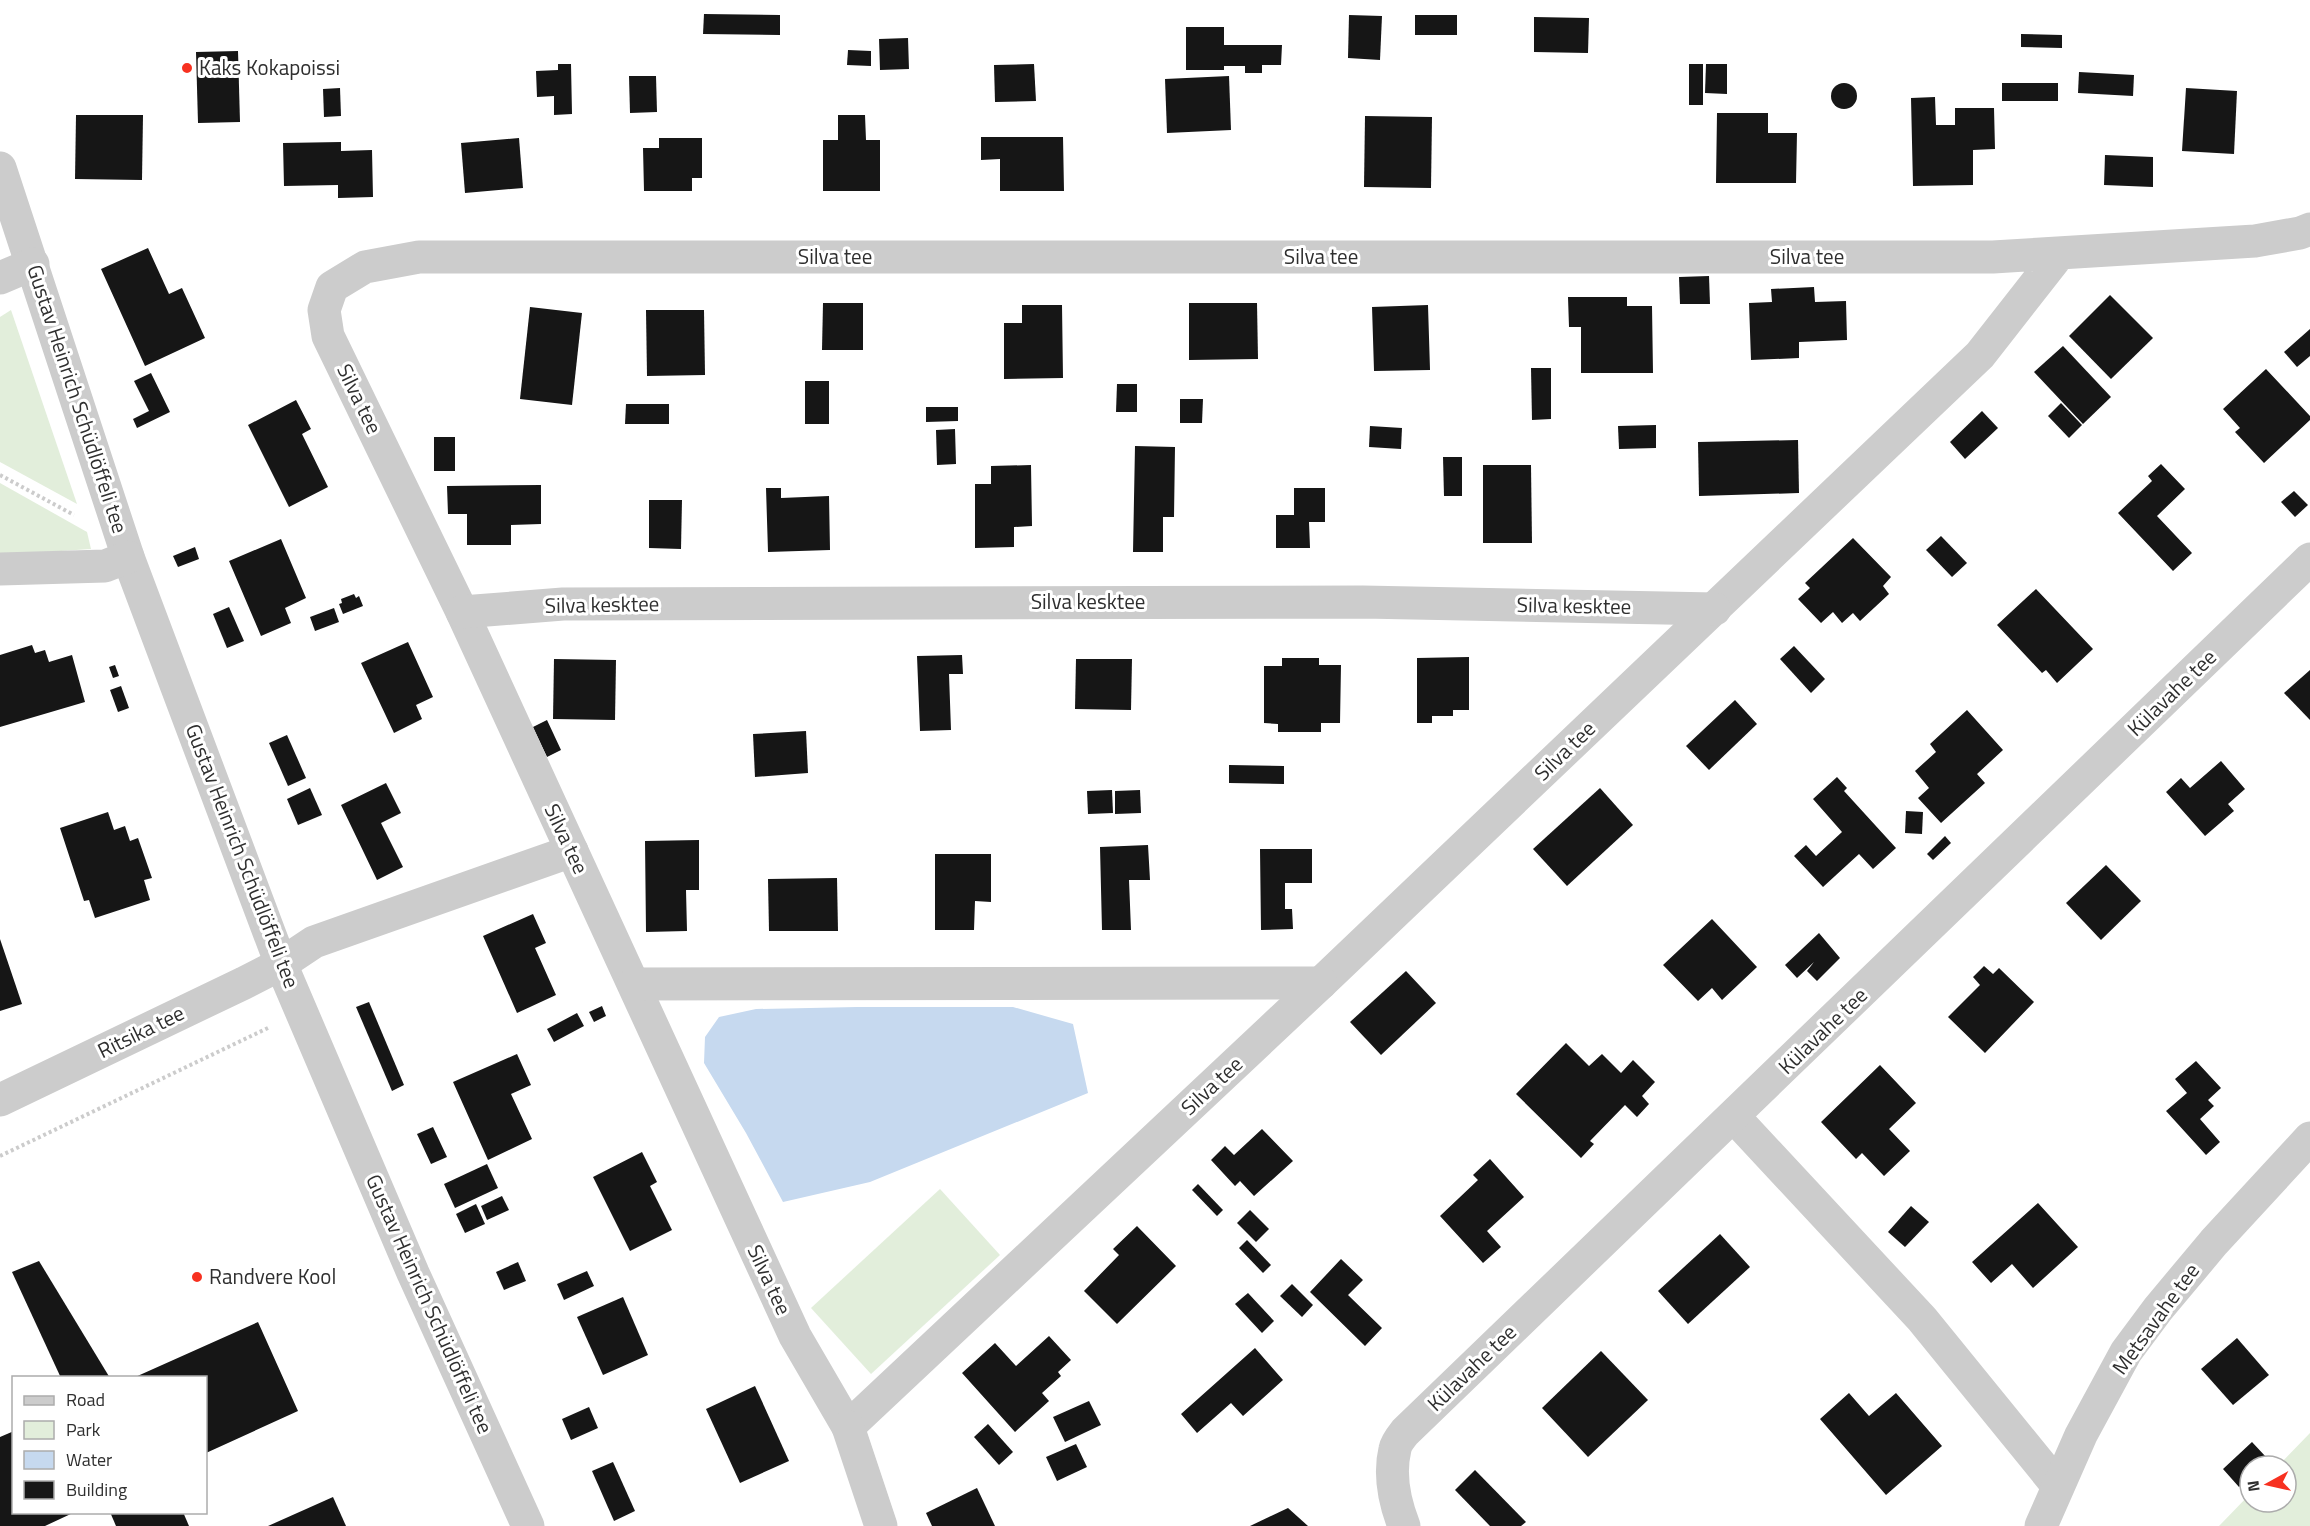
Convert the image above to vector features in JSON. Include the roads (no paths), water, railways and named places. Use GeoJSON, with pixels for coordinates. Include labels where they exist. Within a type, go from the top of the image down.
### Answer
{"type":"FeatureCollection","features":[{"type":"Feature","properties":{"kind":"street","name":"Gustav Heinrich Schüdlöffeli tee"},"geometry":{"type":"LineString","coordinates":[[0,168],[128,557],[281,964],[413,1273],[528,1526]]}},
{"type":"Feature","properties":{"kind":"street","name":"Silva tee"},"geometry":{"type":"LineString","coordinates":[[2059,254],[1980,355],[1321,983],[848,1427],[795,1336],[462,612],[328,336],[324,310],[332,288],[365,267],[419,257],[1993,257],[2255,241],[2310,229]]}},
{"type":"Feature","properties":{"kind":"street"},"geometry":{"type":"LineString","coordinates":[[0,278],[33,264]]}},
{"type":"Feature","properties":{"kind":"street"},"geometry":{"type":"LineString","coordinates":[[0,569],[105,566],[128,557]]}},
{"type":"Feature","properties":{"kind":"street","name":"Külavahe tee"},"geometry":{"type":"LineString","coordinates":[[1404,1526],[1393,1484],[1395,1447],[1405,1432],[2310,559]]}},
{"type":"Feature","properties":{"kind":"street","name":"Silva kesktee"},"geometry":{"type":"LineString","coordinates":[[462,612],[562,604],[1351,602],[1715,609]]}},
{"type":"Feature","properties":{"kind":"street","name":"Ritsika tee"},"geometry":{"type":"LineString","coordinates":[[0,1100],[281,964],[314,942],[572,851]]}},
{"type":"Feature","properties":{"kind":"street"},"geometry":{"type":"LineString","coordinates":[[634,984],[1321,983]]}},
{"type":"Feature","properties":{"kind":"street"},"geometry":{"type":"LineString","coordinates":[[1734,1116],[1922,1319],[2057,1485]]}},
{"type":"Feature","properties":{"kind":"street","name":"Metsavahe tee"},"geometry":{"type":"LineString","coordinates":[[2041,1526],[2057,1485],[2081,1435],[2126,1352],[2158,1309],[2214,1242],[2310,1138]]}},
{"type":"Feature","properties":{"kind":"street"},"geometry":{"type":"LineString","coordinates":[[848,1427],[881,1526]]}},
{"type":"Feature","properties":{"kind":"water"},"geometry":{"type":"Polygon","coordinates":[[[1013,1007],[1073,1024],[1088,1093],[870,1182],[783,1202],[746,1133],[704,1063],[705,1037],[719,1017],[756,1009],[1013,1007]]]}},
{"type":"Feature","properties":{"kind":"place","name":"Kaks Kokapoissi"},"geometry":{"type":"Point","coordinates":[187,68]}},
{"type":"Feature","properties":{"kind":"place","name":"Randvere Kool"},"geometry":{"type":"Point","coordinates":[197,1277]}}]}
